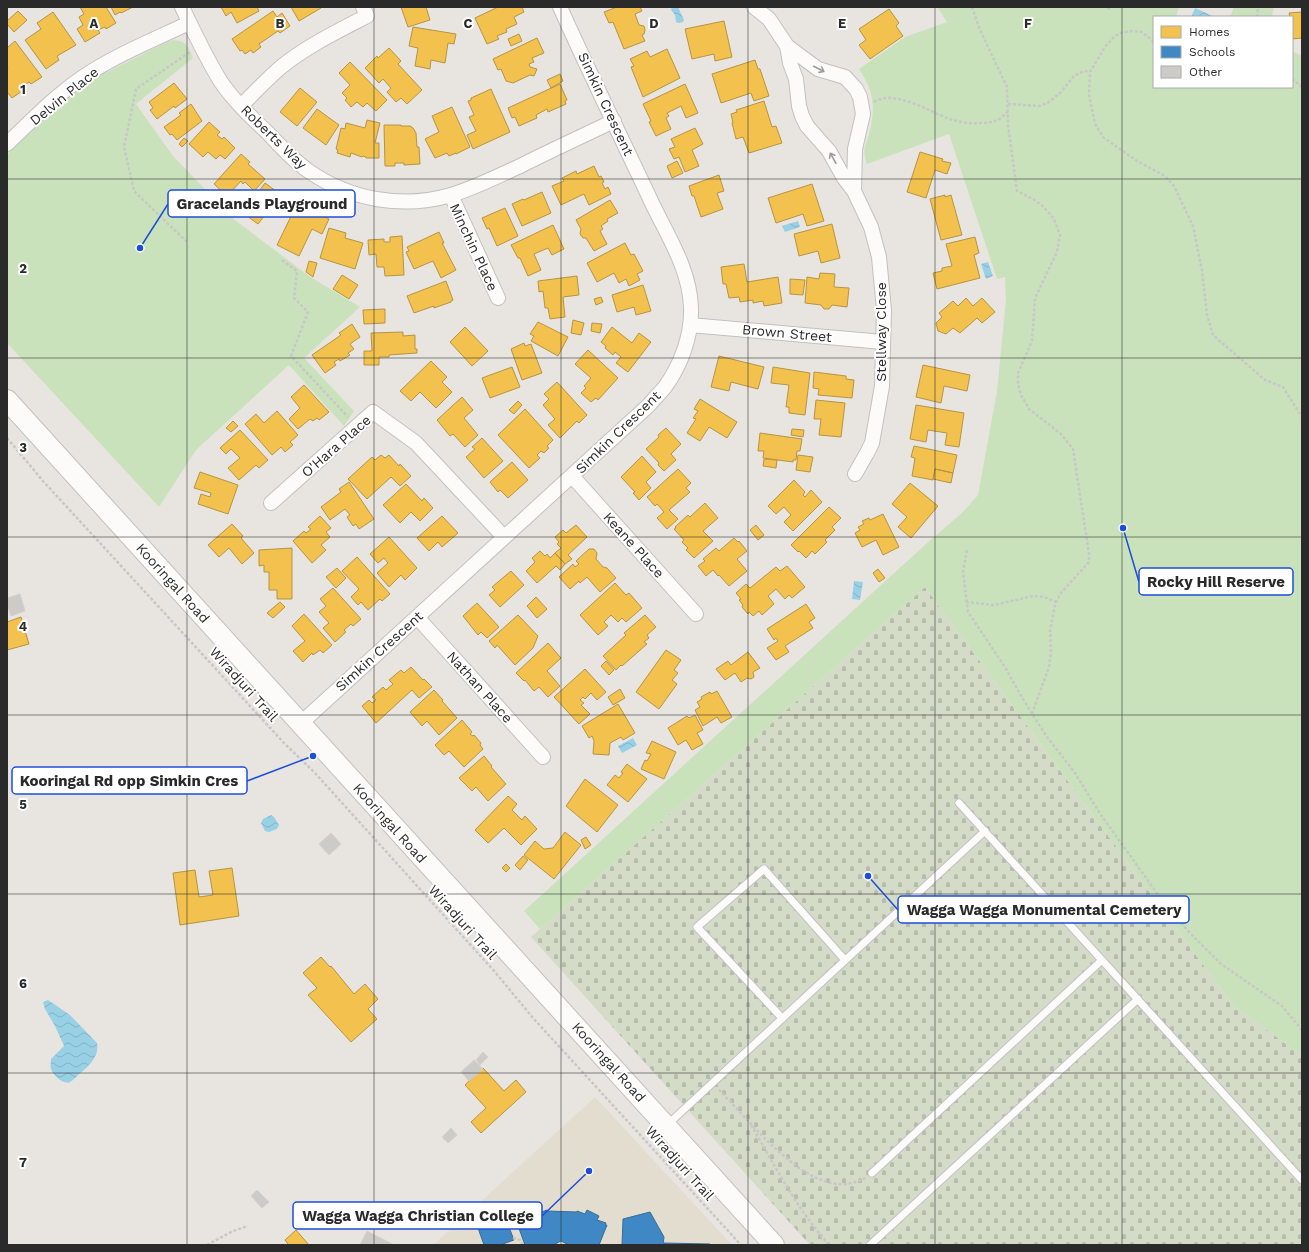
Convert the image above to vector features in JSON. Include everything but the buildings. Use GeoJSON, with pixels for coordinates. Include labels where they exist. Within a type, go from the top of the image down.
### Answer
{"type":"FeatureCollection","features":[{"type":"Feature","properties":{"kind":"main road","name":"Kooringal Road"},"geometry":{"type":"LineString","coordinates":[[7,400],[774,1245]]}},
{"type":"Feature","properties":{"kind":"street","name":"Roberts Way"},"geometry":{"type":"LineString","coordinates":[[182,7],[200,45],[222,83],[241,106],[290,155],[310,172],[334,186],[364,197],[395,202],[425,200],[451,195],[478,185],[614,121]]}},
{"type":"Feature","properties":{"kind":"street"},"geometry":{"type":"LineString","coordinates":[[241,106],[282,66],[324,38],[367,16],[363,7]]}},
{"type":"Feature","properties":{"kind":"street","name":"Simkin Crescent"},"geometry":{"type":"LineString","coordinates":[[300,724],[649,405],[665,386],[677,366],[686,345],[691,308],[684,272],[676,251],[655,211],[560,7]]}},
{"type":"Feature","properties":{"kind":"street","name":"Stellway Close"},"geometry":{"type":"LineString","coordinates":[[754,7],[769,19],[787,46],[818,69],[845,77],[856,89],[860,97],[863,114],[855,149],[854,191]]}},
{"type":"Feature","properties":{"kind":"street","name":"Delvin Place"},"geometry":{"type":"LineString","coordinates":[[7,144],[56,98],[81,78],[105,63],[189,23]]}},
{"type":"Feature","properties":{"kind":"street","name":"Stellway Close"},"geometry":{"type":"LineString","coordinates":[[787,46],[790,63],[796,79],[802,116],[806,126],[829,150],[844,178],[854,191],[871,227],[879,257],[884,310],[882,386],[874,434],[868,453],[855,474]]}},
{"type":"Feature","properties":{"kind":"street","name":"Minchin Place"},"geometry":{"type":"LineString","coordinates":[[451,195],[498,298]]}},
{"type":"Feature","properties":{"kind":"street","name":"Brown Street"},"geometry":{"type":"LineString","coordinates":[[690,324],[884,342]]}},
{"type":"Feature","properties":{"kind":"street","name":"O'Hara Place"},"geometry":{"type":"LineString","coordinates":[[271,503],[373,412],[416,443],[504,537]]}},
{"type":"Feature","properties":{"kind":"street","name":"Keane Place"},"geometry":{"type":"LineString","coordinates":[[572,476],[696,614]]}},
{"type":"Feature","properties":{"kind":"street","name":"Nathan Place"},"geometry":{"type":"LineString","coordinates":[[416,618],[543,757]]}},
{"type":"Feature","properties":{"kind":"lane"},"geometry":{"type":"LineString","coordinates":[[958,803],[1302,1180]]}},
{"type":"Feature","properties":{"kind":"lane"},"geometry":{"type":"LineString","coordinates":[[666,1125],[985,831]]}},
{"type":"Feature","properties":{"kind":"lane"},"geometry":{"type":"LineString","coordinates":[[782,1018],[697,926],[764,869],[845,960]]}},
{"type":"Feature","properties":{"kind":"lane"},"geometry":{"type":"LineString","coordinates":[[872,1173],[1102,960]]}},
{"type":"Feature","properties":{"kind":"lane"},"geometry":{"type":"LineString","coordinates":[[870,1245],[1138,999]]}},
{"type":"Feature","properties":{"kind":"path"},"geometry":{"type":"LineString","coordinates":[[972,7],[980,30],[1007,87],[1008,125],[1016,191],[1033,199],[1044,207],[1054,219],[1060,235],[1057,252],[1035,298],[1032,341],[1018,373],[1018,384],[1021,395],[1029,409],[1061,434],[1073,449],[1090,554],[1089,562],[1060,594],[1056,602],[1050,631],[1051,652],[1049,667],[1032,714]]}},
{"type":"Feature","properties":{"kind":"path"},"geometry":{"type":"LineString","coordinates":[[1108,7],[1110,11]]}},
{"type":"Feature","properties":{"kind":"path"},"geometry":{"type":"LineString","coordinates":[[1153,41],[1142,32],[1131,31],[1120,33],[1104,47],[1090,72],[1089,95],[1095,124],[1103,137],[1137,161],[1165,176],[1174,186],[1194,226],[1208,315],[1213,335],[1265,380],[1283,387],[1302,417]]}},
{"type":"Feature","properties":{"kind":"path"},"geometry":{"type":"LineString","coordinates":[[187,242],[134,191],[124,147],[136,89],[200,45]]}},
{"type":"Feature","properties":{"kind":"path"},"geometry":{"type":"LineString","coordinates":[[1008,104],[1040,106],[1049,102],[1061,92],[1074,76],[1084,71],[1090,72]]}},
{"type":"Feature","properties":{"kind":"path"},"geometry":{"type":"LineString","coordinates":[[1293,80],[1302,87]]}},
{"type":"Feature","properties":{"kind":"path"},"geometry":{"type":"LineString","coordinates":[[863,109],[878,99],[894,98],[920,106],[948,118],[970,124],[992,122],[1001,119],[1008,111]]}},
{"type":"Feature","properties":{"kind":"path"},"geometry":{"type":"LineString","coordinates":[[282,260],[297,271],[294,298],[308,312],[291,356],[357,427]]}},
{"type":"Feature","properties":{"kind":"path","name":"Wiradjuri Trail"},"geometry":{"type":"LineString","coordinates":[[7,438],[43,482],[284,743],[315,773],[495,972],[533,1018],[741,1245]]}},
{"type":"Feature","properties":{"kind":"path"},"geometry":{"type":"LineString","coordinates":[[967,550],[963,571],[968,612],[989,641],[1047,737],[1074,773],[1099,812],[1159,896],[1188,931],[1221,964],[1282,1006],[1302,1030]]}},
{"type":"Feature","properties":{"kind":"path"},"geometry":{"type":"LineString","coordinates":[[966,602],[994,605],[1033,596],[1056,602]]}},
{"type":"Feature","properties":{"kind":"path"},"geometry":{"type":"LineString","coordinates":[[712,1083],[770,1143],[798,1168],[826,1182],[839,1184],[864,1179],[872,1173]]}},
{"type":"Feature","properties":{"kind":"path"},"geometry":{"type":"LineString","coordinates":[[749,1121],[802,1211],[829,1245]]}},
{"type":"Feature","properties":{"kind":"path"},"geometry":{"type":"LineString","coordinates":[[207,1245],[233,1231],[248,1226]]}},
{"type":"Feature","properties":{"kind":"path"},"geometry":{"type":"LineString","coordinates":[[513,1238],[520,1240],[523,1245]]}},
{"type":"Feature","properties":{"kind":"shaded area"},"geometry":{"type":"Polygon","coordinates":[[[595,1097],[732,1245],[433,1245],[595,1097]]]}},
{"type":"Feature","properties":{"kind":"green space"},"geometry":{"type":"Polygon","coordinates":[[[937,7],[1179,7],[1176,16],[1153,16],[1153,88],[1293,88],[1293,52],[1302,56],[1302,1056],[1232,1004],[925,587],[540,929],[524,911],[927,543],[963,512],[978,495],[997,391],[1006,299],[1005,277],[997,279],[949,134],[867,164],[865,149],[871,125],[873,108],[871,92],[859,69],[905,37],[947,22],[937,7]]]}},
{"type":"Feature","properties":{"kind":"green space"},"geometry":{"type":"Polygon","coordinates":[[[1234,7],[1274,7],[1272,16],[1230,16],[1234,7]]]}},
{"type":"Feature","properties":{"kind":"green space"},"geometry":{"type":"Polygon","coordinates":[[[173,40],[184,43],[190,50],[193,58],[136,104],[173,156],[235,220],[309,276],[360,307],[304,358],[354,411],[344,426],[289,365],[196,450],[159,507],[7,343],[7,156],[13,146],[87,82],[173,40]]]}},
{"type":"Feature","properties":{"kind":"green space"},"geometry":{"type":"Polygon","coordinates":[[[925,587],[1232,1004],[1302,1056],[1302,1245],[810,1245],[531,937],[925,587]]]}},
{"type":"Feature","properties":{"kind":"water"},"geometry":{"type":"Polygon","coordinates":[[[672,7],[678,7],[684,20],[683,22],[676,22],[675,15],[671,10],[672,7]]]}},
{"type":"Feature","properties":{"kind":"water"},"geometry":{"type":"Polygon","coordinates":[[[1195,8],[1213,16],[1191,16],[1195,8]]]}},
{"type":"Feature","properties":{"kind":"water"},"geometry":{"type":"Polygon","coordinates":[[[798,221],[800,227],[785,232],[782,226],[798,221]]]}},
{"type":"Feature","properties":{"kind":"water"},"geometry":{"type":"Polygon","coordinates":[[[988,262],[993,276],[986,279],[981,264],[988,262]]]}},
{"type":"Feature","properties":{"kind":"water"},"geometry":{"type":"Polygon","coordinates":[[[854,581],[863,582],[860,600],[852,599],[854,581]]]}},
{"type":"Feature","properties":{"kind":"water"},"geometry":{"type":"Polygon","coordinates":[[[633,738],[637,745],[622,753],[618,746],[633,738]]]}},
{"type":"Feature","properties":{"kind":"water"},"geometry":{"type":"Polygon","coordinates":[[[271,815],[279,825],[277,829],[269,832],[265,831],[261,823],[263,819],[271,815]]]}},
{"type":"Feature","properties":{"kind":"water"},"geometry":{"type":"Polygon","coordinates":[[[48,1000],[70,1015],[97,1043],[97,1053],[92,1062],[67,1083],[59,1079],[51,1068],[51,1059],[64,1046],[45,1009],[43,1002],[48,1000]]]}},
{"type":"Feature","properties":{"kind":"place","name":"Gracelands Playground"},"geometry":{"type":"Point","coordinates":[140,248]}},
{"type":"Feature","properties":{"kind":"place","name":"Rocky Hill Reserve"},"geometry":{"type":"Point","coordinates":[1123,528]}},
{"type":"Feature","properties":{"kind":"place","name":"Kooringal Rd opp Simkin Cres"},"geometry":{"type":"Point","coordinates":[313,756]}},
{"type":"Feature","properties":{"kind":"place","name":"Wagga Wagga Monumental Cemetery"},"geometry":{"type":"Point","coordinates":[868,876]}},
{"type":"Feature","properties":{"kind":"place","name":"Wagga Wagga Christian College"},"geometry":{"type":"Point","coordinates":[589,1171]}}]}
